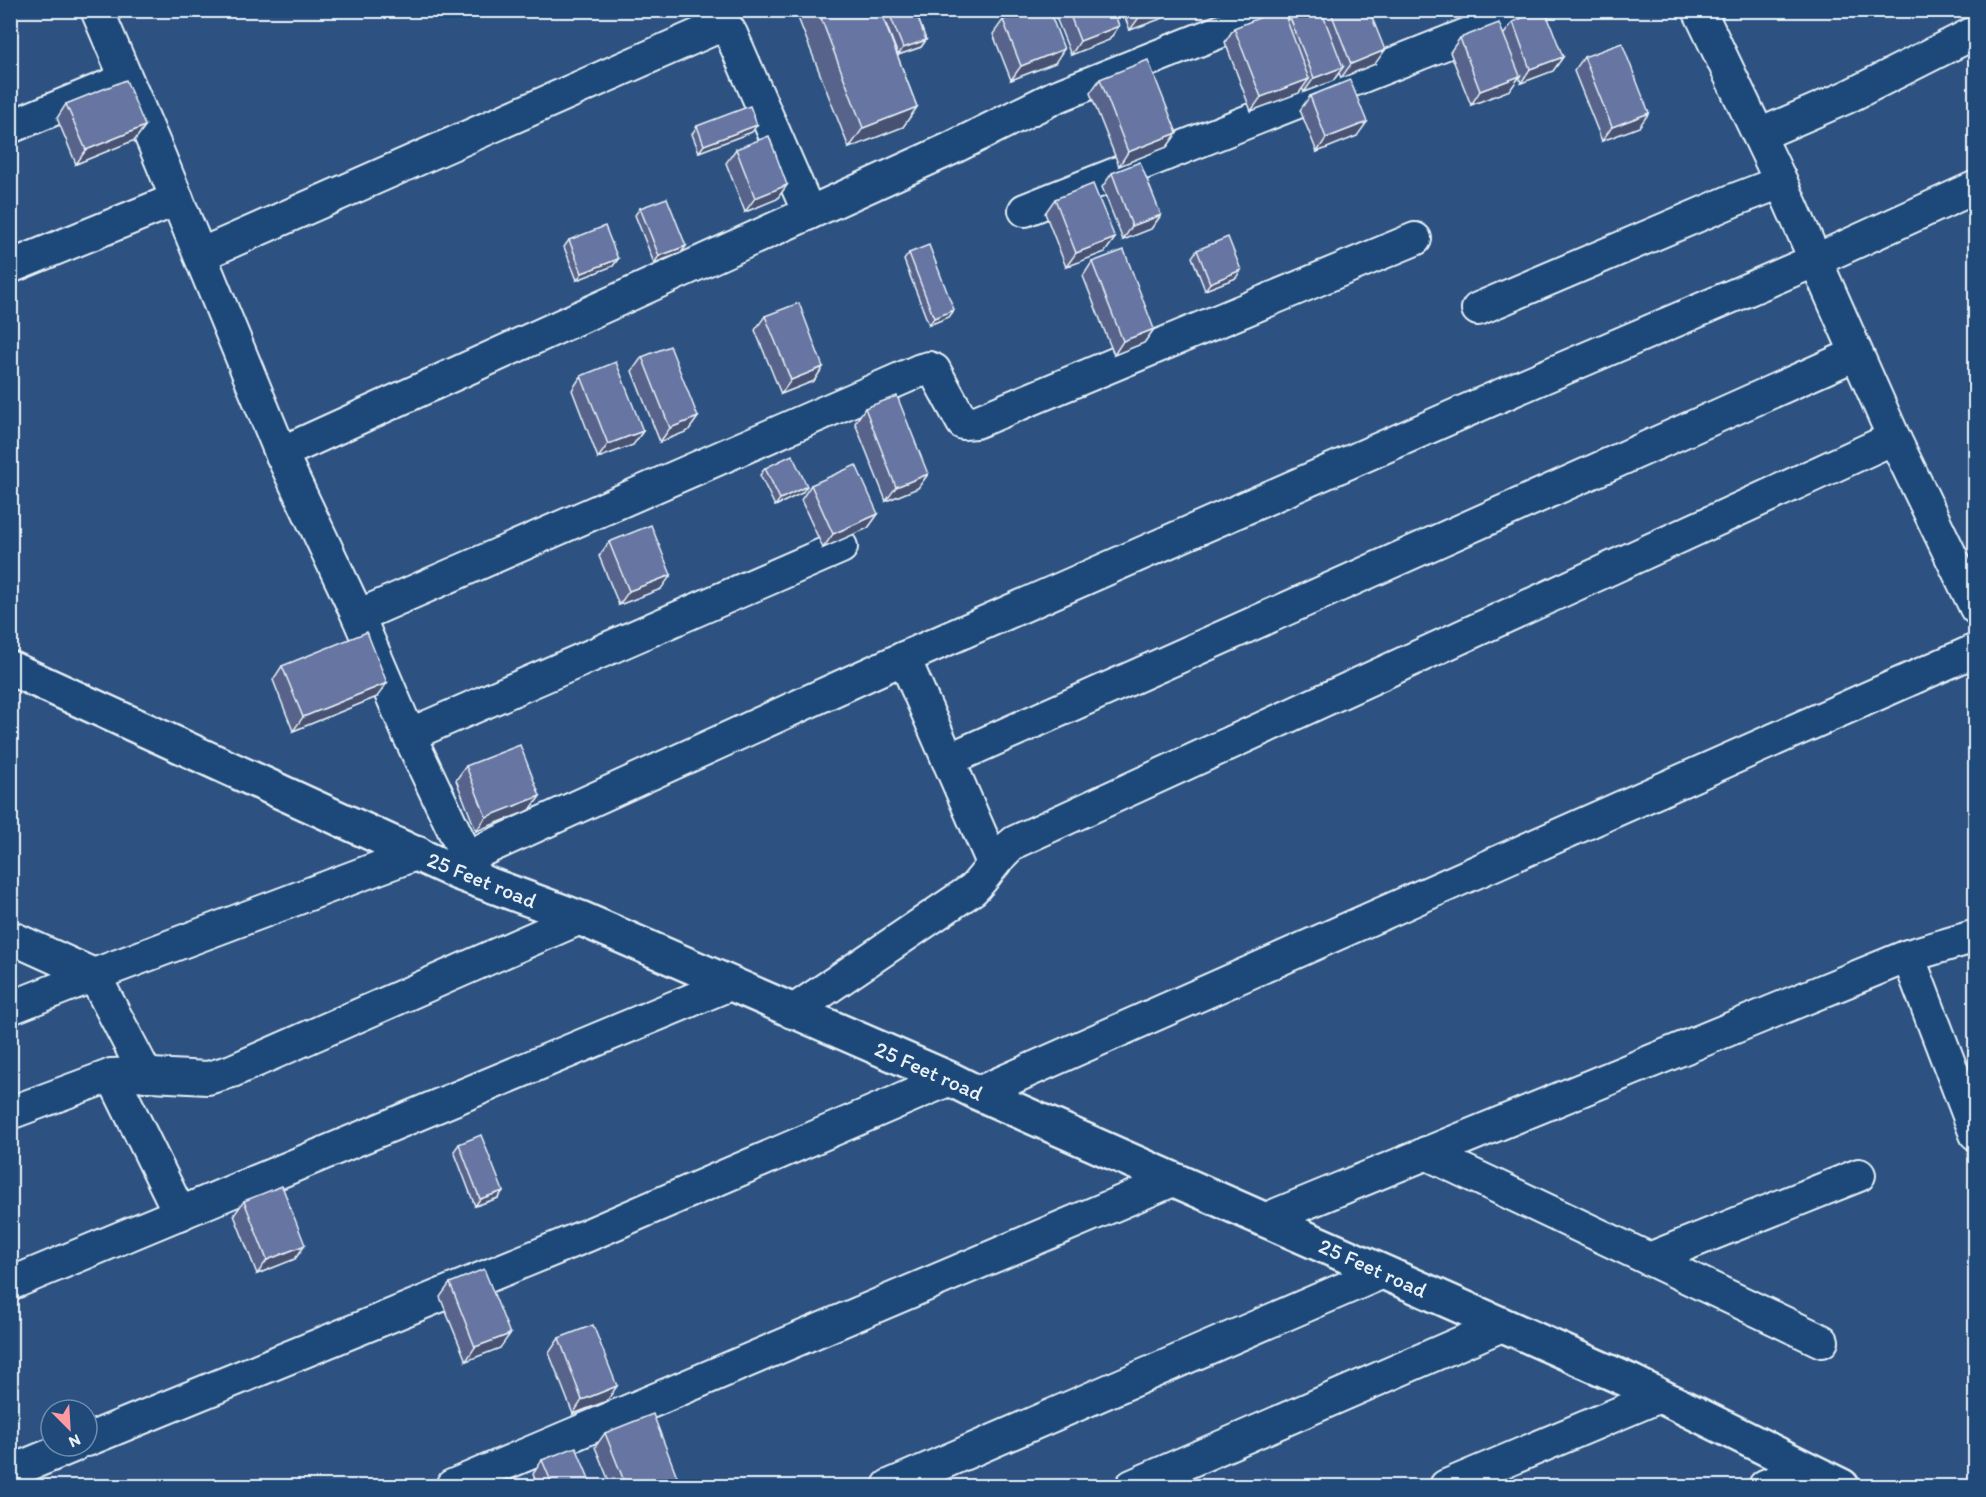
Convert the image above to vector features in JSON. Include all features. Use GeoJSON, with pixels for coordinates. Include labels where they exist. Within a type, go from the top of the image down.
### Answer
{"type":"FeatureCollection","features":[{"type":"Feature","properties":{"kind":"street"},"geometry":{"type":"LineString","coordinates":[[97,10],[281,453],[358,616],[409,735],[472,869],[904,658],[1527,384],[1814,261],[1976,187]]}},
{"type":"Feature","properties":{"kind":"street"},"geometry":{"type":"LineString","coordinates":[[281,453],[950,149],[1055,97],[1274,10]]}},
{"type":"Feature","properties":{"kind":"street"},"geometry":{"type":"LineString","coordinates":[[1025,210],[1529,10]]}},
{"type":"Feature","properties":{"kind":"street"},"geometry":{"type":"LineString","coordinates":[[1699,10],[1781,182],[1894,438],[1976,608]]}},
{"type":"Feature","properties":{"kind":"street"},"geometry":{"type":"LineString","coordinates":[[200,255],[717,27],[728,29],[731,34],[809,213]]}},
{"type":"Feature","properties":{"kind":"street"},"geometry":{"type":"LineString","coordinates":[[1759,135],[1847,97],[1976,32]]}},
{"type":"Feature","properties":{"kind":"street"},"geometry":{"type":"LineString","coordinates":[[10,127],[126,79]]}},
{"type":"Feature","properties":{"kind":"street"},"geometry":{"type":"LineString","coordinates":[[1478,309],[1781,182]]}},
{"type":"Feature","properties":{"kind":"street"},"geometry":{"type":"LineString","coordinates":[[10,267],[177,199]]}},
{"type":"Feature","properties":{"kind":"street"},"geometry":{"type":"LineString","coordinates":[[358,616],[921,370],[929,368],[934,370],[963,423],[976,422],[1415,239]]}},
{"type":"Feature","properties":{"kind":"street"},"geometry":{"type":"LineString","coordinates":[[948,760],[1857,354]]}},
{"type":"Feature","properties":{"kind":"street"},"geometry":{"type":"LineString","coordinates":[[792,1011],[974,889],[1002,851],[1015,842],[1894,438]]}},
{"type":"Feature","properties":{"kind":"street"},"geometry":{"type":"LineString","coordinates":[[409,735],[841,547]]}},
{"type":"Feature","properties":{"kind":"street"},"geometry":{"type":"LineString","coordinates":[[99,1435],[588,1235],[964,1086],[1976,650]]}},
{"type":"Feature","properties":{"kind":"street"},"geometry":{"type":"LineString","coordinates":[[904,658],[993,863]]}},
{"type":"Feature","properties":{"kind":"street","name":"25 Feet road"},"geometry":{"type":"LineString","coordinates":[[10,668],[458,873],[472,869],[1502,1325],[1660,1396],[1842,1486]]}},
{"type":"Feature","properties":{"kind":"street"},"geometry":{"type":"LineString","coordinates":[[10,1008],[418,854]]}},
{"type":"Feature","properties":{"kind":"street"},"geometry":{"type":"LineString","coordinates":[[10,1113],[112,1075],[208,1078],[232,1071],[580,918]]}},
{"type":"Feature","properties":{"kind":"street"},"geometry":{"type":"LineString","coordinates":[[1264,1220],[1908,956],[1976,936]]}},
{"type":"Feature","properties":{"kind":"street"},"geometry":{"type":"LineString","coordinates":[[10,937],[94,975],[146,1075]]}},
{"type":"Feature","properties":{"kind":"street"},"geometry":{"type":"LineString","coordinates":[[1908,956],[1976,1134]]}},
{"type":"Feature","properties":{"kind":"street"},"geometry":{"type":"LineString","coordinates":[[10,1284],[730,984]]}},
{"type":"Feature","properties":{"kind":"street"},"geometry":{"type":"LineString","coordinates":[[112,1075],[180,1214]]}},
{"type":"Feature","properties":{"kind":"street"},"geometry":{"type":"LineString","coordinates":[[1426,1153],[1822,1341]]}},
{"type":"Feature","properties":{"kind":"street"},"geometry":{"type":"LineString","coordinates":[[1648,1259],[1859,1175]]}},
{"type":"Feature","properties":{"kind":"street"},"geometry":{"type":"LineString","coordinates":[[452,1486],[512,1475],[1173,1180]]}},
{"type":"Feature","properties":{"kind":"street"},"geometry":{"type":"LineString","coordinates":[[889,1486],[1383,1272]]}},
{"type":"Feature","properties":{"kind":"street"},"geometry":{"type":"LineString","coordinates":[[1132,1486],[1502,1325]]}},
{"type":"Feature","properties":{"kind":"street"},"geometry":{"type":"LineString","coordinates":[[1446,1486],[1660,1396]]}},
{"type":"Feature","properties":{"kind":"street"},"geometry":{"type":"LineString","coordinates":[[10,1472],[44,1458]]}},
{"type":"Feature","properties":{"kind":"street"},"geometry":{"type":"LineString","coordinates":[[1765,1486],[1806,1469]]}},
{"type":"Feature","properties":{"kind":"building"},"geometry":{"type":"Polygon","coordinates":[[[818,10],[880,10],[917,107],[863,128],[818,10]]]}},
{"type":"Feature","properties":{"kind":"building"},"geometry":{"type":"Polygon","coordinates":[[[888,10],[915,10],[926,40],[903,48],[888,10]]]}},
{"type":"Feature","properties":{"kind":"building"},"geometry":{"type":"Polygon","coordinates":[[[1027,10],[1049,10],[1064,49],[1021,66],[1003,20],[1027,10]]]}},
{"type":"Feature","properties":{"kind":"building"},"geometry":{"type":"Polygon","coordinates":[[[1068,10],[1113,10],[1119,26],[1080,41],[1068,10]]]}},
{"type":"Feature","properties":{"kind":"building"},"geometry":{"type":"Polygon","coordinates":[[[1137,10],[1154,10],[1140,16],[1137,10]]]}},
{"type":"Feature","properties":{"kind":"building"},"geometry":{"type":"Polygon","coordinates":[[[1283,10],[1309,79],[1261,97],[1234,28],[1283,10]]]}},
{"type":"Feature","properties":{"kind":"building"},"geometry":{"type":"Polygon","coordinates":[[[1309,10],[1321,10],[1343,67],[1314,78],[1290,18],[1309,10]]]}},
{"type":"Feature","properties":{"kind":"building"},"geometry":{"type":"Polygon","coordinates":[[[1330,10],[1369,10],[1385,50],[1351,64],[1330,10]]]}},
{"type":"Feature","properties":{"kind":"building"},"geometry":{"type":"Polygon","coordinates":[[[1545,10],[1563,57],[1530,69],[1513,22],[1545,10]]]}},
{"type":"Feature","properties":{"kind":"building"},"geometry":{"type":"Polygon","coordinates":[[[1499,23],[1520,76],[1480,91],[1460,38],[1499,23]]]}},
{"type":"Feature","properties":{"kind":"building"},"geometry":{"type":"Polygon","coordinates":[[[1622,43],[1649,113],[1612,127],[1584,57],[1622,43]]]}},
{"type":"Feature","properties":{"kind":"building"},"geometry":{"type":"Polygon","coordinates":[[[1148,60],[1177,133],[1128,152],[1100,79],[1148,60]]]}},
{"type":"Feature","properties":{"kind":"building"},"geometry":{"type":"Polygon","coordinates":[[[126,80],[145,126],[86,150],[66,104],[126,80]]]}},
{"type":"Feature","properties":{"kind":"building"},"geometry":{"type":"Polygon","coordinates":[[[1350,80],[1367,122],[1326,138],[1310,96],[1350,80]]]}},
{"type":"Feature","properties":{"kind":"building"},"geometry":{"type":"Polygon","coordinates":[[[750,106],[757,125],[704,145],[697,126],[750,106]]]}},
{"type":"Feature","properties":{"kind":"building"},"geometry":{"type":"Polygon","coordinates":[[[769,136],[787,185],[755,198],[736,149],[769,136]]]}},
{"type":"Feature","properties":{"kind":"building"},"geometry":{"type":"Polygon","coordinates":[[[1140,162],[1161,215],[1132,226],[1112,173],[1140,162]]]}},
{"type":"Feature","properties":{"kind":"building"},"geometry":{"type":"Polygon","coordinates":[[[1093,184],[1115,238],[1076,253],[1055,199],[1093,184]]]}},
{"type":"Feature","properties":{"kind":"building"},"geometry":{"type":"Polygon","coordinates":[[[667,198],[686,246],[659,256],[640,208],[667,198]]]}},
{"type":"Feature","properties":{"kind":"building"},"geometry":{"type":"Polygon","coordinates":[[[605,226],[618,259],[582,273],[569,240],[605,226]]]}},
{"type":"Feature","properties":{"kind":"building"},"geometry":{"type":"Polygon","coordinates":[[[1228,237],[1241,270],[1210,283],[1197,250],[1228,237]]]}},
{"type":"Feature","properties":{"kind":"building"},"geometry":{"type":"Polygon","coordinates":[[[929,245],[954,310],[934,318],[909,253],[929,245]]]}},
{"type":"Feature","properties":{"kind":"building"},"geometry":{"type":"Polygon","coordinates":[[[1124,250],[1154,329],[1123,341],[1092,262],[1124,250]]]}},
{"type":"Feature","properties":{"kind":"building"},"geometry":{"type":"Polygon","coordinates":[[[799,303],[823,367],[791,380],[765,316],[799,303]]]}},
{"type":"Feature","properties":{"kind":"building"},"geometry":{"type":"Polygon","coordinates":[[[670,346],[698,417],[670,428],[642,357],[670,346]]]}},
{"type":"Feature","properties":{"kind":"building"},"geometry":{"type":"Polygon","coordinates":[[[616,362],[643,431],[608,444],[581,376],[616,362]]]}},
{"type":"Feature","properties":{"kind":"building"},"geometry":{"type":"Polygon","coordinates":[[[897,396],[928,474],[896,487],[865,408],[897,396]]]}},
{"type":"Feature","properties":{"kind":"building"},"geometry":{"type":"Polygon","coordinates":[[[792,455],[807,486],[780,499],[765,468],[792,455]]]}},
{"type":"Feature","properties":{"kind":"building"},"geometry":{"type":"Polygon","coordinates":[[[856,465],[878,514],[833,534],[811,485],[856,465]]]}},
{"type":"Feature","properties":{"kind":"building"},"geometry":{"type":"Polygon","coordinates":[[[651,525],[671,575],[629,591],[609,542],[651,525]]]}},
{"type":"Feature","properties":{"kind":"building"},"geometry":{"type":"Polygon","coordinates":[[[367,632],[387,683],[303,717],[282,666],[367,632]]]}},
{"type":"Feature","properties":{"kind":"building"},"geometry":{"type":"Polygon","coordinates":[[[520,745],[540,796],[486,817],[466,766],[520,745]]]}},
{"type":"Feature","properties":{"kind":"building"},"geometry":{"type":"Polygon","coordinates":[[[481,1135],[503,1191],[480,1199],[459,1144],[481,1135]]]}},
{"type":"Feature","properties":{"kind":"building"},"geometry":{"type":"Polygon","coordinates":[[[282,1186],[305,1245],[267,1260],[244,1201],[282,1186]]]}},
{"type":"Feature","properties":{"kind":"building"},"geometry":{"type":"Polygon","coordinates":[[[484,1269],[510,1334],[475,1347],[450,1283],[484,1269]]]}},
{"type":"Feature","properties":{"kind":"building"},"geometry":{"type":"Polygon","coordinates":[[[593,1325],[617,1386],[582,1400],[559,1338],[593,1325]]]}},
{"type":"Feature","properties":{"kind":"building"},"geometry":{"type":"Polygon","coordinates":[[[653,1414],[678,1479],[659,1486],[626,1486],[605,1433],[653,1414]]]}},
{"type":"Feature","properties":{"kind":"building"},"geometry":{"type":"Polygon","coordinates":[[[576,1447],[592,1486],[553,1486],[542,1460],[576,1447]]]}},
{"type":"Feature","properties":{"kind":"building"},"geometry":{"type":"Polygon","coordinates":[[[507,1479],[510,1486],[489,1486],[507,1479]]]}}]}
